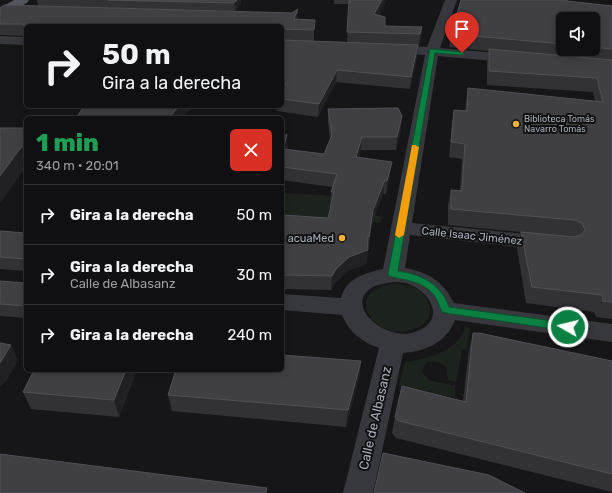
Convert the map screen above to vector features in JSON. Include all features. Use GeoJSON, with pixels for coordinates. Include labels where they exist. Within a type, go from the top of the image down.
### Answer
{"type":"FeatureCollection","features":[{"type":"Feature","properties":{"kind":"street"},"geometry":{"type":"LineString","coordinates":[[393,274],[432,50],[451,0]]}},
{"type":"Feature","properties":{"kind":"street"},"geometry":{"type":"LineString","coordinates":[[0,40],[24,41]]}},
{"type":"Feature","properties":{"kind":"street"},"geometry":{"type":"LineString","coordinates":[[375,49],[432,50],[534,60]]}},
{"type":"Feature","properties":{"kind":"street","name":"Calle Isaac Jiménez"},"geometry":{"type":"LineString","coordinates":[[400,228],[568,245]]}},
{"type":"Feature","properties":{"kind":"street"},"geometry":{"type":"LineString","coordinates":[[393,274],[408,276],[428,285],[433,288],[442,298],[445,310],[444,321],[436,332],[424,339],[409,343],[392,342],[376,338],[363,330],[354,319],[350,307],[351,297],[357,287],[367,280],[393,274]]}},
{"type":"Feature","properties":{"kind":"street"},"geometry":{"type":"LineString","coordinates":[[284,302],[350,307]]}},
{"type":"Feature","properties":{"kind":"street"},"geometry":{"type":"LineString","coordinates":[[445,310],[612,332]]}},
{"type":"Feature","properties":{"kind":"street","name":"Calle de Albasanz"},"geometry":{"type":"LineString","coordinates":[[358,493],[392,342]]}},
{"type":"Feature","properties":{"kind":"shaded area"},"geometry":{"type":"Polygon","coordinates":[[[284,193],[333,197],[331,206],[382,217],[381,223],[324,217],[321,226],[284,223],[284,193]]]}},
{"type":"Feature","properties":{"kind":"shaded area"},"geometry":{"type":"Polygon","coordinates":[[[394,284],[415,288],[425,297],[430,308],[430,314],[428,320],[417,328],[402,332],[389,330],[378,324],[370,316],[366,306],[368,297],[377,289],[394,284]]]}},
{"type":"Feature","properties":{"kind":"shaded area"},"geometry":{"type":"Polygon","coordinates":[[[465,327],[470,328],[467,349],[462,350],[456,382],[448,380],[447,368],[437,362],[433,361],[426,364],[423,367],[422,372],[429,380],[455,386],[455,398],[399,385],[405,362],[423,359],[441,353],[456,343],[465,327]]]}},
{"type":"Feature","properties":{"kind":"building"},"geometry":{"type":"Polygon","coordinates":[[[108,0],[237,0],[234,3],[108,0]]]}},
{"type":"Feature","properties":{"kind":"building"},"geometry":{"type":"Polygon","coordinates":[[[349,0],[382,0],[374,14],[385,17],[385,26],[422,27],[420,34],[347,32],[349,0]]]}},
{"type":"Feature","properties":{"kind":"building"},"geometry":{"type":"Polygon","coordinates":[[[461,0],[567,0],[612,6],[612,49],[600,48],[600,12],[556,12],[556,43],[451,34],[461,0]]]}},
{"type":"Feature","properties":{"kind":"building"},"geometry":{"type":"Polygon","coordinates":[[[4,5],[292,13],[298,9],[294,19],[315,20],[314,30],[284,29],[284,24],[24,24],[24,26],[23,24],[0,24],[0,8],[4,5]]]}},
{"type":"Feature","properties":{"kind":"building"},"geometry":{"type":"Polygon","coordinates":[[[284,40],[418,45],[411,77],[337,70],[319,104],[284,99],[284,86],[286,83],[284,83],[284,40]]]}},
{"type":"Feature","properties":{"kind":"building"},"geometry":{"type":"Polygon","coordinates":[[[489,49],[612,60],[612,302],[603,301],[602,295],[532,287],[521,232],[574,237],[581,235],[585,230],[582,223],[574,220],[451,209],[451,190],[462,191],[465,144],[451,142],[454,110],[467,111],[468,88],[603,102],[597,78],[489,71],[489,49]]]}},
{"type":"Feature","properties":{"kind":"building"},"geometry":{"type":"Polygon","coordinates":[[[83,108],[177,108],[171,116],[77,116],[83,108]]]}},
{"type":"Feature","properties":{"kind":"building"},"geometry":{"type":"Polygon","coordinates":[[[398,108],[402,116],[397,137],[362,137],[356,157],[392,162],[387,181],[385,180],[373,210],[369,237],[367,236],[368,250],[349,257],[336,269],[332,276],[284,275],[284,215],[328,218],[334,192],[331,192],[337,174],[284,167],[284,149],[324,154],[332,135],[328,109],[398,108]]]}},
{"type":"Feature","properties":{"kind":"building"},"geometry":{"type":"Polygon","coordinates":[[[0,128],[24,128],[24,146],[19,150],[0,176],[0,128]]]}},
{"type":"Feature","properties":{"kind":"building"},"geometry":{"type":"Polygon","coordinates":[[[287,134],[284,145],[284,136],[287,134]]]}},
{"type":"Feature","properties":{"kind":"building"},"geometry":{"type":"Polygon","coordinates":[[[0,231],[24,233],[24,259],[0,257],[0,231]]]}},
{"type":"Feature","properties":{"kind":"building"},"geometry":{"type":"Polygon","coordinates":[[[0,281],[24,283],[24,306],[0,304],[0,281]]]}},
{"type":"Feature","properties":{"kind":"building"},"geometry":{"type":"Polygon","coordinates":[[[473,333],[612,361],[612,474],[399,421],[395,417],[402,386],[466,402],[473,333]]]}},
{"type":"Feature","properties":{"kind":"building"},"geometry":{"type":"Polygon","coordinates":[[[0,343],[11,345],[0,363],[0,343]]]}},
{"type":"Feature","properties":{"kind":"building"},"geometry":{"type":"Polygon","coordinates":[[[284,355],[361,361],[348,410],[168,395],[175,372],[284,372],[284,355]]]}},
{"type":"Feature","properties":{"kind":"building"},"geometry":{"type":"Polygon","coordinates":[[[33,372],[125,372],[114,400],[23,392],[33,372]]]}},
{"type":"Feature","properties":{"kind":"building"},"geometry":{"type":"Polygon","coordinates":[[[383,453],[489,475],[525,493],[374,493],[383,453]]]}},
{"type":"Feature","properties":{"kind":"building"},"geometry":{"type":"Polygon","coordinates":[[[0,454],[267,488],[266,493],[0,493],[0,454]]]}},
{"type":"Feature","properties":{"kind":"slow traffic"},"geometry":{"type":"LineString","coordinates":[[399,235],[415,147]]}},
{"type":"Feature","properties":{"kind":"place","name":"Biblioteca Tomás Navarro Tomás"},"geometry":{"type":"Point","coordinates":[516,124]}},
{"type":"Feature","properties":{"kind":"place","name":"acuaMed"},"geometry":{"type":"Point","coordinates":[342,238]}},
{"type":"Feature","properties":{"kind":"route"},"geometry":{"type":"LineString","coordinates":[[462,53],[432,50],[393,274],[408,276],[422,281],[433,288],[442,298],[445,310],[568,327]]}}]}
